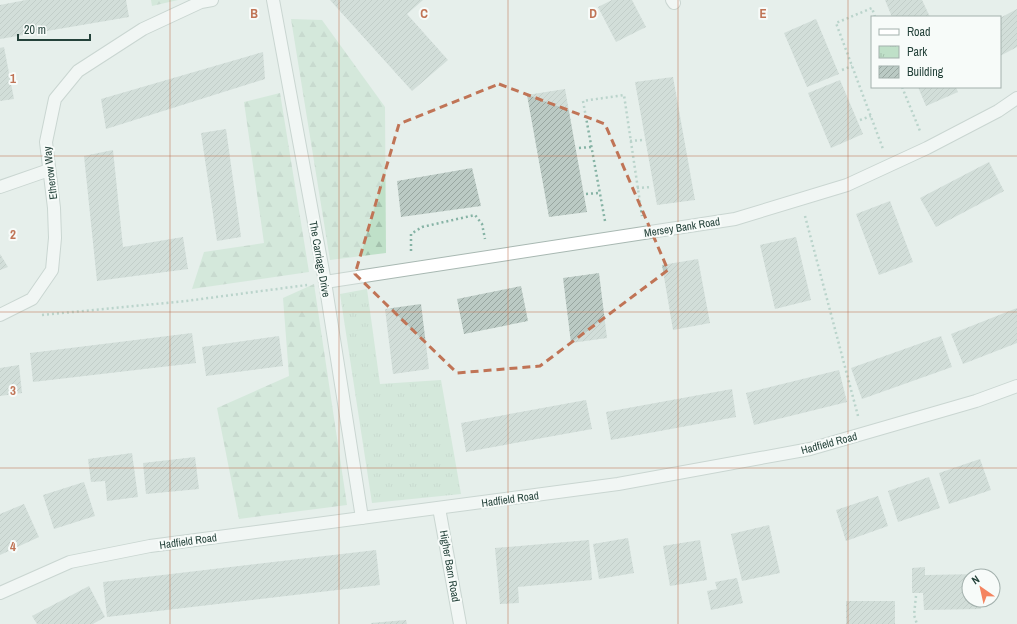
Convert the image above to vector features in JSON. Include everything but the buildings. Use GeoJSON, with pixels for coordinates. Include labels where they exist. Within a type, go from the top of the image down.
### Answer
{"type":"FeatureCollection","features":[{"type":"Feature","properties":{"kind":"street","name":"Etherow Way"},"geometry":{"type":"LineString","coordinates":[[0,315],[32,299],[52,270],[55,238],[46,142],[55,99],[78,70],[143,29],[201,2],[212,0]]}},
{"type":"Feature","properties":{"kind":"street","name":"The Carriage Drive"},"geometry":{"type":"LineString","coordinates":[[273,0],[325,282],[362,518]]}},
{"type":"Feature","properties":{"kind":"street","name":"Mersey Bank Road"},"geometry":{"type":"LineString","coordinates":[[325,282],[489,258],[608,237],[645,233],[735,219],[847,185],[927,148],[998,111],[1017,98]]}},
{"type":"Feature","properties":{"kind":"street"},"geometry":{"type":"LineString","coordinates":[[0,186],[49,170]]}},
{"type":"Feature","properties":{"kind":"street","name":"Hadfield Road"},"geometry":{"type":"LineString","coordinates":[[0,593],[70,562],[150,546],[618,484],[810,449],[976,401],[1017,386]]}},
{"type":"Feature","properties":{"kind":"street","name":"Higher Barn Road"},"geometry":{"type":"LineString","coordinates":[[439,508],[460,624]]}},
{"type":"Feature","properties":{"kind":"path"},"geometry":{"type":"LineString","coordinates":[[875,16],[872,8],[836,23],[889,165]]}},
{"type":"Feature","properties":{"kind":"path"},"geometry":{"type":"LineString","coordinates":[[842,70],[852,66]]}},
{"type":"Feature","properties":{"kind":"path"},"geometry":{"type":"LineString","coordinates":[[902,88],[927,148]]}},
{"type":"Feature","properties":{"kind":"path"},"geometry":{"type":"LineString","coordinates":[[608,237],[583,101],[624,95],[645,233]]}},
{"type":"Feature","properties":{"kind":"path"},"geometry":{"type":"LineString","coordinates":[[860,120],[871,116]]}},
{"type":"Feature","properties":{"kind":"path"},"geometry":{"type":"LineString","coordinates":[[630,141],[643,140]]}},
{"type":"Feature","properties":{"kind":"path"},"geometry":{"type":"LineString","coordinates":[[579,148],[591,147]]}},
{"type":"Feature","properties":{"kind":"path"},"geometry":{"type":"LineString","coordinates":[[637,188],[651,187]]}},
{"type":"Feature","properties":{"kind":"path"},"geometry":{"type":"LineString","coordinates":[[586,194],[599,193]]}},
{"type":"Feature","properties":{"kind":"path"},"geometry":{"type":"LineString","coordinates":[[800,199],[863,434]]}},
{"type":"Feature","properties":{"kind":"path"},"geometry":{"type":"LineString","coordinates":[[411,269],[411,234],[422,227],[475,215],[482,224],[489,258]]}},
{"type":"Feature","properties":{"kind":"path"},"geometry":{"type":"LineString","coordinates":[[32,299],[42,316],[186,301],[325,282]]}},
{"type":"Feature","properties":{"kind":"path"},"geometry":{"type":"LineString","coordinates":[[916,596],[914,615],[917,624]]}},
{"type":"Feature","properties":{"kind":"highlighted area"},"geometry":{"type":"Polygon","coordinates":[[[499,84],[605,124],[668,270],[540,366],[457,373],[355,274],[399,124],[499,84]]]}},
{"type":"Feature","properties":{"kind":"green space"},"geometry":{"type":"Polygon","coordinates":[[[151,0],[178,0],[152,6],[151,0]]]}},
{"type":"Feature","properties":{"kind":"green space"},"geometry":{"type":"Polygon","coordinates":[[[291,19],[322,20],[385,107],[386,253],[330,260],[291,19]]]}},
{"type":"Feature","properties":{"kind":"green space"},"geometry":{"type":"Polygon","coordinates":[[[280,93],[309,272],[192,289],[204,252],[264,243],[244,102],[280,93]]]}},
{"type":"Feature","properties":{"kind":"green space"},"geometry":{"type":"Polygon","coordinates":[[[314,284],[347,505],[239,519],[217,408],[289,376],[283,298],[314,284]]]}},
{"type":"Feature","properties":{"kind":"green space"},"geometry":{"type":"Polygon","coordinates":[[[367,289],[380,384],[441,380],[461,494],[372,503],[340,294],[367,289]]]}}]}
